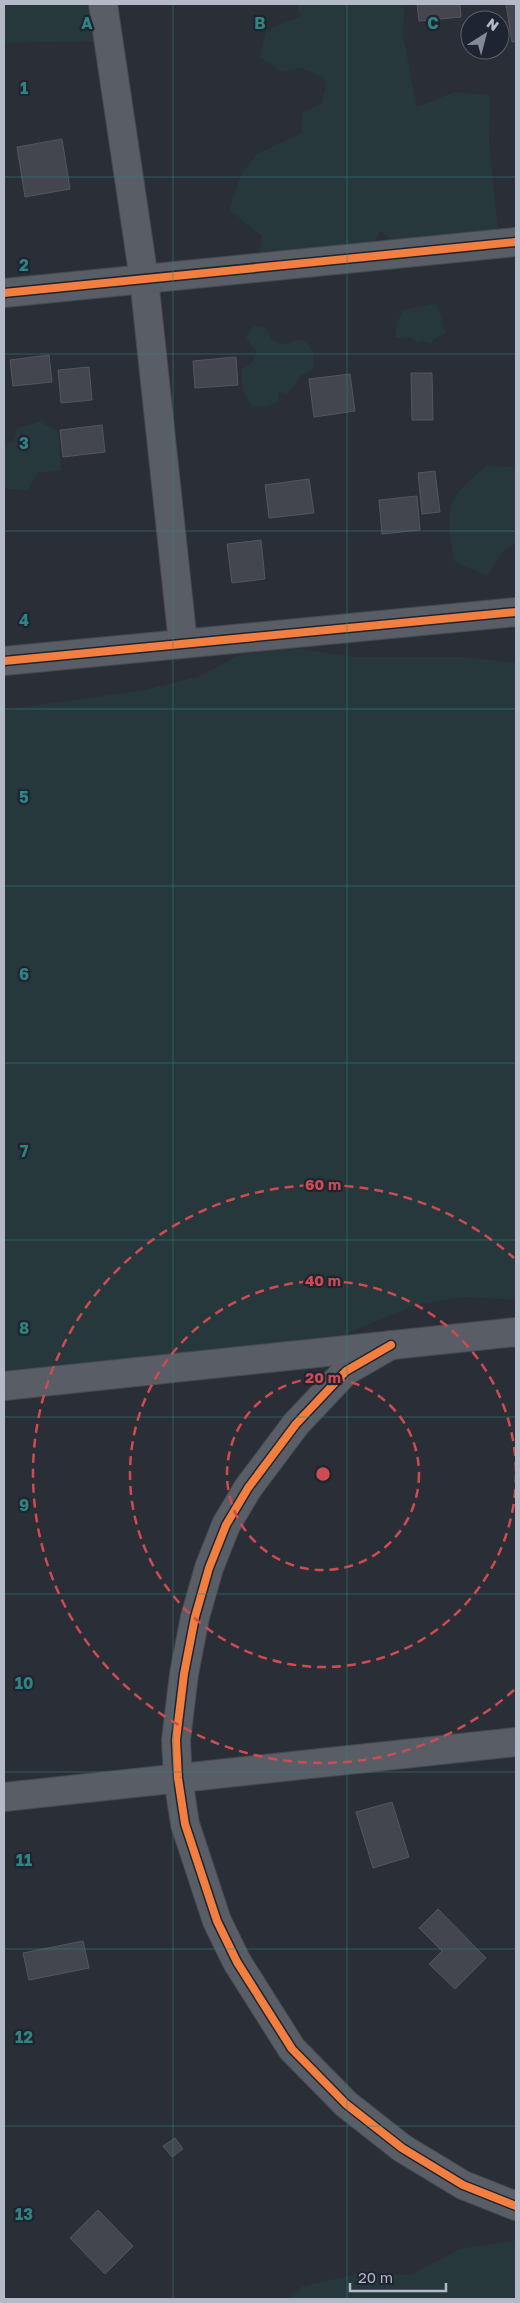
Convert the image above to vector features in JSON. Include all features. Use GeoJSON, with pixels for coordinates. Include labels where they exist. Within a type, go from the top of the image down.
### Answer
{"type":"FeatureCollection","features":[{"type":"Feature","properties":{"kind":"street"},"geometry":{"type":"LineString","coordinates":[[103,4],[144,278],[183,643]]}},
{"type":"Feature","properties":{"kind":"street"},"geometry":{"type":"LineString","coordinates":[[4,293],[516,242]]}},
{"type":"Feature","properties":{"kind":"street"},"geometry":{"type":"LineString","coordinates":[[4,661],[516,612]]}},
{"type":"Feature","properties":{"kind":"street"},"geometry":{"type":"LineString","coordinates":[[4,1386],[516,1332]]}},
{"type":"Feature","properties":{"kind":"street"},"geometry":{"type":"LineString","coordinates":[[391,1345],[346,1372],[296,1424],[248,1488],[226,1525],[209,1568],[195,1616],[184,1674],[176,1740],[178,1778],[185,1824],[217,1921],[237,1962],[292,2049],[346,2104],[402,2148],[463,2185],[516,2206]]}},
{"type":"Feature","properties":{"kind":"street"},"geometry":{"type":"LineString","coordinates":[[4,1797],[516,1742]]}},
{"type":"Feature","properties":{"kind":"shaded area"},"geometry":{"type":"Polygon","coordinates":[[[4,4],[95,4],[105,41],[4,43],[4,4]]]}},
{"type":"Feature","properties":{"kind":"shaded area"},"geometry":{"type":"Polygon","coordinates":[[[296,4],[404,4],[403,36],[417,107],[454,92],[490,95],[489,141],[499,239],[401,246],[380,231],[372,249],[259,261],[262,236],[229,210],[242,173],[257,154],[301,133],[302,113],[321,104],[326,86],[323,77],[301,68],[281,72],[260,57],[266,31],[301,17],[296,4]]]}},
{"type":"Feature","properties":{"kind":"shaded area"},"geometry":{"type":"Polygon","coordinates":[[[436,303],[446,333],[434,339],[430,344],[422,340],[417,342],[409,337],[402,339],[395,337],[397,323],[403,310],[436,303]]]}},
{"type":"Feature","properties":{"kind":"shaded area"},"geometry":{"type":"Polygon","coordinates":[[[254,326],[266,328],[272,340],[284,345],[299,339],[304,341],[310,347],[313,354],[314,368],[300,376],[286,394],[279,390],[278,401],[268,406],[253,407],[247,399],[242,385],[241,369],[252,362],[256,354],[256,350],[246,336],[254,326]]]}},
{"type":"Feature","properties":{"kind":"shaded area"},"geometry":{"type":"Polygon","coordinates":[[[40,422],[58,431],[61,471],[38,472],[27,491],[4,488],[4,443],[14,442],[17,428],[40,422]]]}},
{"type":"Feature","properties":{"kind":"shaded area"},"geometry":{"type":"Polygon","coordinates":[[[487,466],[516,467],[516,543],[504,550],[487,576],[454,561],[449,517],[455,497],[473,477],[487,466]]]}},
{"type":"Feature","properties":{"kind":"shaded area"},"geometry":{"type":"Polygon","coordinates":[[[300,649],[355,657],[464,657],[516,663],[516,1300],[465,1297],[415,1305],[314,1347],[4,1381],[4,710],[145,690],[200,676],[246,651],[300,649]]]}},
{"type":"Feature","properties":{"kind":"shaded area"},"geometry":{"type":"Polygon","coordinates":[[[516,2240],[516,2299],[290,2299],[303,2286],[357,2274],[411,2275],[459,2249],[516,2240]]]}},
{"type":"Feature","properties":{"kind":"building"},"geometry":{"type":"Polygon","coordinates":[[[417,4],[460,4],[460,17],[419,21],[417,4]]]}},
{"type":"Feature","properties":{"kind":"building"},"geometry":{"type":"Polygon","coordinates":[[[506,4],[516,4],[516,41],[512,42],[510,10],[507,10],[506,4]]]}},
{"type":"Feature","properties":{"kind":"building"},"geometry":{"type":"Polygon","coordinates":[[[62,139],[70,189],[25,197],[17,147],[62,139]]]}},
{"type":"Feature","properties":{"kind":"building"},"geometry":{"type":"Polygon","coordinates":[[[49,355],[52,382],[13,386],[10,360],[49,355]]]}},
{"type":"Feature","properties":{"kind":"building"},"geometry":{"type":"Polygon","coordinates":[[[236,357],[238,385],[195,388],[193,361],[236,357]]]}},
{"type":"Feature","properties":{"kind":"building"},"geometry":{"type":"Polygon","coordinates":[[[89,367],[92,400],[61,403],[58,370],[89,367]]]}},
{"type":"Feature","properties":{"kind":"building"},"geometry":{"type":"Polygon","coordinates":[[[411,373],[432,373],[433,420],[412,420],[411,373]]]}},
{"type":"Feature","properties":{"kind":"building"},"geometry":{"type":"Polygon","coordinates":[[[350,374],[355,411],[314,417],[309,379],[350,374]]]}},
{"type":"Feature","properties":{"kind":"building"},"geometry":{"type":"Polygon","coordinates":[[[102,425],[105,452],[63,457],[60,430],[102,425]]]}},
{"type":"Feature","properties":{"kind":"building"},"geometry":{"type":"Polygon","coordinates":[[[435,471],[440,512],[422,514],[418,473],[435,471]]]}},
{"type":"Feature","properties":{"kind":"building"},"geometry":{"type":"Polygon","coordinates":[[[309,479],[314,513],[269,518],[265,485],[309,479]]]}},
{"type":"Feature","properties":{"kind":"building"},"geometry":{"type":"Polygon","coordinates":[[[417,496],[420,530],[382,534],[379,500],[417,496]]]}},
{"type":"Feature","properties":{"kind":"building"},"geometry":{"type":"Polygon","coordinates":[[[261,540],[265,579],[232,583],[227,544],[261,540]]]}},
{"type":"Feature","properties":{"kind":"building"},"geometry":{"type":"Polygon","coordinates":[[[392,1802],[409,1857],[373,1868],[356,1812],[392,1802]]]}},
{"type":"Feature","properties":{"kind":"building"},"geometry":{"type":"Polygon","coordinates":[[[438,1909],[486,1958],[455,1989],[429,1964],[442,1951],[419,1928],[438,1909]]]}},
{"type":"Feature","properties":{"kind":"building"},"geometry":{"type":"Polygon","coordinates":[[[83,1941],[89,1968],[29,1980],[23,1953],[83,1941]]]}},
{"type":"Feature","properties":{"kind":"building"},"geometry":{"type":"Polygon","coordinates":[[[175,2138],[183,2149],[172,2157],[163,2146],[175,2138]]]}},
{"type":"Feature","properties":{"kind":"building"},"geometry":{"type":"Polygon","coordinates":[[[98,2210],[133,2246],[105,2274],[70,2238],[98,2210]]]}},
{"type":"Feature","properties":{"kind":"cycle path"},"geometry":{"type":"LineString","coordinates":[[4,293],[516,242]]}},
{"type":"Feature","properties":{"kind":"cycle path"},"geometry":{"type":"LineString","coordinates":[[4,661],[516,612]]}},
{"type":"Feature","properties":{"kind":"cycle path"},"geometry":{"type":"LineString","coordinates":[[391,1345],[346,1371],[296,1424],[248,1488],[226,1525],[209,1568],[195,1617],[184,1674],[176,1740],[178,1778],[185,1824],[217,1921],[237,1962],[292,2049],[346,2104],[402,2148],[463,2185],[516,2206]]}}]}
